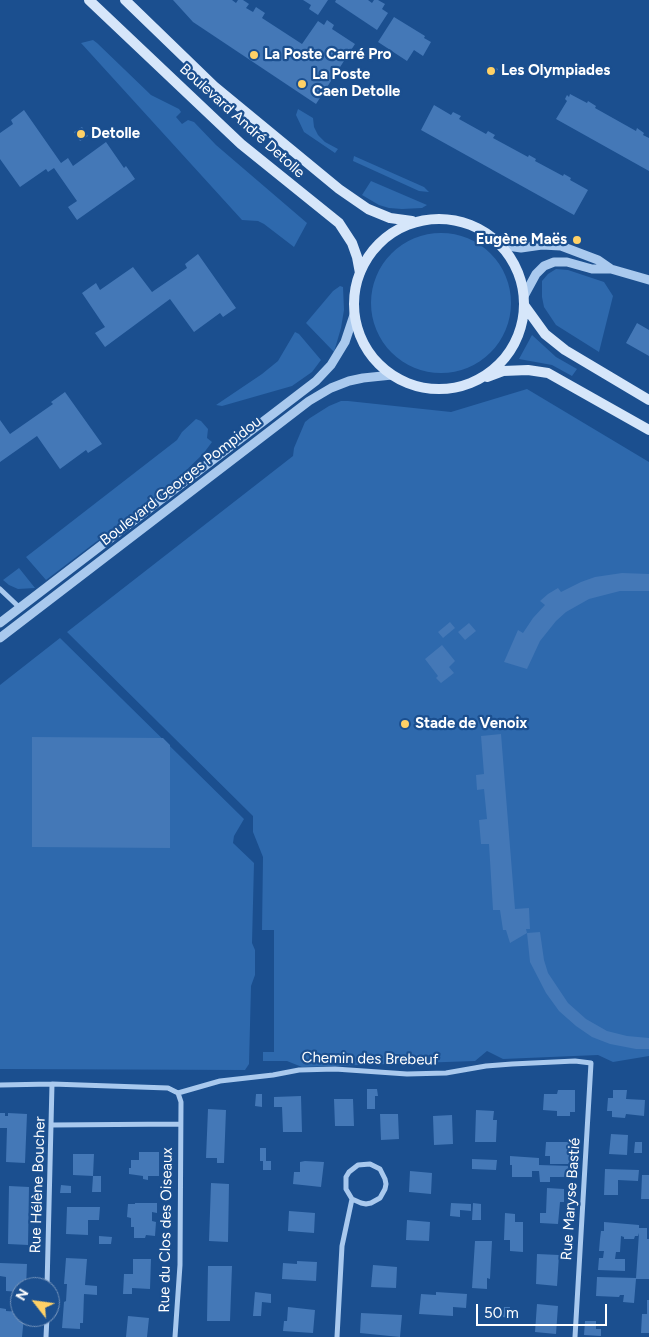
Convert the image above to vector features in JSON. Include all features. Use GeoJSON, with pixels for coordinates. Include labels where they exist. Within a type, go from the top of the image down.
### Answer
{"type":"FeatureCollection","features":[{"type":"Feature","properties":{"kind":"main road","name":"Boulevard André Detolle"},"geometry":{"type":"LineString","coordinates":[[89,0],[241,144],[339,223],[352,243],[360,274]]}},
{"type":"Feature","properties":{"kind":"main road","name":"Boulevard André Detolle"},"geometry":{"type":"LineString","coordinates":[[125,0],[214,86],[339,189],[368,209],[390,218],[416,222]]}},
{"type":"Feature","properties":{"kind":"main road"},"geometry":{"type":"LineString","coordinates":[[649,400],[565,350],[545,334],[524,300],[517,268],[501,245],[483,230],[470,224],[438,218],[403,226],[384,238],[370,255],[360,274],[355,290],[354,315],[362,341],[374,359],[392,375],[416,386],[431,388],[458,387],[503,371],[528,370],[548,373],[649,430]]}},
{"type":"Feature","properties":{"kind":"main road"},"geometry":{"type":"LineString","coordinates":[[474,381],[498,365],[508,353],[516,340],[524,300]]}},
{"type":"Feature","properties":{"kind":"street"},"geometry":{"type":"LineString","coordinates":[[501,245],[521,248],[542,245],[561,246],[598,260],[611,269]]}},
{"type":"Feature","properties":{"kind":"street"},"geometry":{"type":"LineString","coordinates":[[524,300],[536,274],[544,266],[554,262],[567,262],[592,269],[611,269],[649,280]]}},
{"type":"Feature","properties":{"kind":"street","name":"Boulevard Georges Pompidou"},"geometry":{"type":"LineString","coordinates":[[0,624],[316,381],[331,365],[345,342],[354,315]]}},
{"type":"Feature","properties":{"kind":"street","name":"Boulevard Georges Pompidou"},"geometry":{"type":"LineString","coordinates":[[0,638],[308,402],[331,388],[349,381],[392,375]]}},
{"type":"Feature","properties":{"kind":"street"},"geometry":{"type":"LineString","coordinates":[[0,589],[20,608]]}},
{"type":"Feature","properties":{"kind":"street","name":"Chemin des Brebeuf"},"geometry":{"type":"LineString","coordinates":[[0,1085],[52,1084],[168,1088],[178,1093],[220,1081],[299,1070],[335,1069],[406,1074],[446,1073],[486,1066],[512,1064],[575,1061],[591,1063]]}},
{"type":"Feature","properties":{"kind":"street","name":"Rue Maryse Bastié"},"geometry":{"type":"LineString","coordinates":[[575,1337],[591,1063]]}},
{"type":"Feature","properties":{"kind":"street","name":"Rue Hélène Boucher"},"geometry":{"type":"LineString","coordinates":[[47,1277],[52,1084]]}},
{"type":"Feature","properties":{"kind":"street","name":"Rue du Clos des Oiseaux"},"geometry":{"type":"LineString","coordinates":[[175,1337],[180,1265],[181,1102],[178,1093]]}},
{"type":"Feature","properties":{"kind":"street"},"geometry":{"type":"LineString","coordinates":[[52,1125],[180,1124]]}},
{"type":"Feature","properties":{"kind":"street"},"geometry":{"type":"LineString","coordinates":[[364,1163],[380,1169],[386,1184],[380,1198],[366,1204],[352,1199],[348,1194],[345,1183],[349,1172],[364,1163]]}},
{"type":"Feature","properties":{"kind":"street"},"geometry":{"type":"LineString","coordinates":[[337,1337],[342,1246],[352,1199]]}},
{"type":"Feature","properties":{"kind":"shaded area"},"geometry":{"type":"Polygon","coordinates":[[[93,40],[151,95],[179,109],[181,112],[176,117],[182,124],[188,120],[194,122],[216,145],[307,223],[294,247],[264,224],[258,221],[242,220],[81,43],[93,40]]]}},
{"type":"Feature","properties":{"kind":"shaded area"},"geometry":{"type":"Polygon","coordinates":[[[298,109],[313,118],[314,127],[318,135],[325,142],[338,149],[335,153],[304,132],[296,115],[298,109]]]}},
{"type":"Feature","properties":{"kind":"shaded area"},"geometry":{"type":"Polygon","coordinates":[[[354,156],[424,187],[429,192],[419,191],[353,161],[354,156]]]}},
{"type":"Feature","properties":{"kind":"shaded area"},"geometry":{"type":"Polygon","coordinates":[[[371,181],[427,205],[422,208],[402,209],[379,205],[362,195],[371,181]]]}},
{"type":"Feature","properties":{"kind":"shaded area"},"geometry":{"type":"Polygon","coordinates":[[[441,233],[455,234],[468,238],[480,244],[491,253],[500,264],[506,276],[510,289],[510,317],[506,330],[500,342],[491,353],[480,362],[468,368],[455,372],[441,373],[427,372],[414,368],[402,362],[391,353],[382,342],[376,330],[372,317],[371,303],[372,289],[376,276],[382,264],[391,253],[402,244],[414,238],[427,234],[441,233]]]}},
{"type":"Feature","properties":{"kind":"shaded area"},"geometry":{"type":"Polygon","coordinates":[[[556,269],[568,270],[604,282],[613,296],[599,352],[556,325],[544,307],[542,281],[556,269]]]}},
{"type":"Feature","properties":{"kind":"shaded area"},"geometry":{"type":"Polygon","coordinates":[[[340,286],[343,287],[344,310],[334,352],[306,323],[333,291],[340,286]]]}},
{"type":"Feature","properties":{"kind":"shaded area"},"geometry":{"type":"Polygon","coordinates":[[[295,332],[299,334],[321,360],[312,372],[292,386],[222,406],[216,405],[278,361],[295,332]]]}},
{"type":"Feature","properties":{"kind":"shaded area"},"geometry":{"type":"Polygon","coordinates":[[[532,335],[556,357],[577,369],[572,376],[552,365],[519,359],[532,335]]]}},
{"type":"Feature","properties":{"kind":"shaded area","name":"Stade de Venoix"},"geometry":{"type":"Polygon","coordinates":[[[527,389],[649,462],[649,1056],[613,1062],[598,1055],[503,1059],[487,1051],[475,1061],[302,1067],[287,1061],[263,1061],[263,1052],[274,1052],[274,930],[262,930],[263,857],[253,832],[253,816],[67,632],[293,456],[294,448],[305,422],[329,406],[341,401],[348,401],[451,412],[527,389]]]}},
{"type":"Feature","properties":{"kind":"shaded area"},"geometry":{"type":"Polygon","coordinates":[[[196,419],[201,421],[208,429],[207,438],[212,442],[203,454],[172,484],[46,580],[26,557],[177,440],[182,432],[196,419]]]}},
{"type":"Feature","properties":{"kind":"shaded area"},"geometry":{"type":"Polygon","coordinates":[[[19,568],[35,588],[18,589],[3,580],[19,568]]]}},
{"type":"Feature","properties":{"kind":"shaded area"},"geometry":{"type":"Polygon","coordinates":[[[60,638],[244,819],[234,836],[233,843],[254,863],[252,943],[255,950],[255,975],[251,986],[249,1064],[245,1070],[0,1069],[0,685],[60,638]]]}},
{"type":"Feature","properties":{"kind":"building"},"geometry":{"type":"Polygon","coordinates":[[[173,0],[232,0],[236,3],[238,0],[243,0],[249,4],[246,8],[253,12],[256,7],[265,13],[262,18],[302,44],[318,21],[324,25],[327,20],[334,25],[332,29],[355,44],[316,104],[193,22],[173,0]]]}},
{"type":"Feature","properties":{"kind":"building"},"geometry":{"type":"Polygon","coordinates":[[[303,0],[328,0],[318,15],[309,9],[311,5],[303,0]]]}},
{"type":"Feature","properties":{"kind":"building"},"geometry":{"type":"Polygon","coordinates":[[[336,0],[368,0],[372,3],[374,0],[378,0],[385,4],[382,9],[388,13],[377,30],[335,2],[336,0]]]}},
{"type":"Feature","properties":{"kind":"building"},"geometry":{"type":"Polygon","coordinates":[[[394,17],[425,36],[424,38],[431,42],[423,56],[414,50],[407,61],[378,42],[394,17]]]}},
{"type":"Feature","properties":{"kind":"building","name":"Les Olympiades"},"geometry":{"type":"Polygon","coordinates":[[[489,65],[498,69],[493,77],[485,73],[489,65]]]}},
{"type":"Feature","properties":{"kind":"building"},"geometry":{"type":"Polygon","coordinates":[[[570,94],[587,103],[588,101],[596,106],[595,108],[636,131],[637,128],[644,133],[643,135],[649,138],[649,171],[556,119],[567,101],[565,99],[567,95],[569,97],[570,94]]]}},
{"type":"Feature","properties":{"kind":"building"},"geometry":{"type":"Polygon","coordinates":[[[434,105],[451,115],[453,112],[461,116],[459,119],[486,134],[488,131],[495,135],[493,138],[528,157],[529,155],[536,159],[535,161],[563,176],[564,174],[571,178],[570,180],[588,190],[574,215],[421,130],[434,105]]]}},
{"type":"Feature","properties":{"kind":"building"},"geometry":{"type":"Polygon","coordinates":[[[24,110],[61,163],[68,158],[73,166],[106,142],[124,168],[126,166],[135,179],[77,220],[68,207],[77,201],[54,168],[48,172],[46,169],[20,187],[0,159],[0,133],[13,124],[11,120],[24,110]]]}},
{"type":"Feature","properties":{"kind":"building","name":"Detolle"},"geometry":{"type":"Polygon","coordinates":[[[82,127],[88,136],[80,141],[74,132],[82,127]]]}},
{"type":"Feature","properties":{"kind":"building"},"geometry":{"type":"Polygon","coordinates":[[[198,254],[236,308],[223,317],[220,313],[194,332],[170,299],[105,347],[95,333],[105,327],[82,293],[96,283],[100,290],[133,267],[152,292],[187,268],[185,264],[198,254]]]}},
{"type":"Feature","properties":{"kind":"building"},"geometry":{"type":"Polygon","coordinates":[[[637,323],[649,330],[649,356],[626,343],[637,323]]]}},
{"type":"Feature","properties":{"kind":"building"},"geometry":{"type":"Polygon","coordinates":[[[65,392],[102,444],[88,453],[86,450],[60,469],[37,436],[0,462],[0,420],[10,434],[53,404],[51,402],[65,392]]]}},
{"type":"Feature","properties":{"kind":"building"},"geometry":{"type":"Polygon","coordinates":[[[622,573],[649,574],[649,591],[620,591],[589,599],[566,612],[556,621],[540,641],[527,669],[504,662],[518,630],[523,633],[545,605],[540,601],[548,594],[558,588],[561,592],[595,577],[622,573]]]}},
{"type":"Feature","properties":{"kind":"building"},"geometry":{"type":"Polygon","coordinates":[[[450,622],[455,628],[443,638],[438,632],[450,622]]]}},
{"type":"Feature","properties":{"kind":"building"},"geometry":{"type":"Polygon","coordinates":[[[469,623],[476,631],[465,640],[458,632],[469,623]]]}},
{"type":"Feature","properties":{"kind":"building"},"geometry":{"type":"Polygon","coordinates":[[[442,645],[455,661],[449,667],[454,673],[441,683],[425,659],[442,645]]]}},
{"type":"Feature","properties":{"kind":"building"},"geometry":{"type":"Polygon","coordinates":[[[501,734],[515,909],[529,908],[530,929],[526,929],[527,933],[510,943],[506,930],[503,930],[500,910],[493,910],[489,844],[481,844],[479,820],[487,819],[484,789],[477,790],[476,775],[484,774],[481,736],[501,734]]]}},
{"type":"Feature","properties":{"kind":"building"},"geometry":{"type":"Polygon","coordinates":[[[32,737],[163,738],[170,745],[170,848],[32,847],[32,737]]]}},
{"type":"Feature","properties":{"kind":"building"},"geometry":{"type":"Polygon","coordinates":[[[540,932],[548,973],[568,1003],[586,1019],[607,1031],[627,1036],[649,1038],[649,1049],[636,1049],[610,1044],[592,1037],[559,1011],[546,993],[530,962],[527,933],[540,932]]]}},
{"type":"Feature","properties":{"kind":"building"},"geometry":{"type":"Polygon","coordinates":[[[367,1089],[377,1089],[378,1096],[375,1096],[375,1109],[367,1109],[367,1089]]]}},
{"type":"Feature","properties":{"kind":"building"},"geometry":{"type":"Polygon","coordinates":[[[558,1090],[575,1090],[575,1112],[570,1112],[570,1116],[557,1116],[557,1111],[543,1110],[544,1094],[557,1094],[558,1090]]]}},
{"type":"Feature","properties":{"kind":"building"},"geometry":{"type":"Polygon","coordinates":[[[613,1090],[627,1090],[626,1099],[645,1100],[644,1116],[626,1114],[625,1118],[612,1117],[612,1111],[607,1111],[608,1098],[613,1098],[613,1090]]]}},
{"type":"Feature","properties":{"kind":"building"},"geometry":{"type":"Polygon","coordinates":[[[256,1094],[262,1094],[262,1107],[255,1106],[256,1094]]]}},
{"type":"Feature","properties":{"kind":"building"},"geometry":{"type":"Polygon","coordinates":[[[301,1096],[302,1132],[283,1132],[282,1107],[274,1107],[274,1097],[301,1096]]]}},
{"type":"Feature","properties":{"kind":"building"},"geometry":{"type":"Polygon","coordinates":[[[334,1099],[353,1099],[354,1126],[335,1126],[334,1099]]]}},
{"type":"Feature","properties":{"kind":"building"},"geometry":{"type":"Polygon","coordinates":[[[208,1109],[226,1110],[224,1163],[217,1163],[217,1158],[206,1158],[208,1109]]]}},
{"type":"Feature","properties":{"kind":"building"},"geometry":{"type":"Polygon","coordinates":[[[476,1110],[494,1111],[493,1120],[497,1120],[496,1142],[475,1142],[476,1110]]]}},
{"type":"Feature","properties":{"kind":"building"},"geometry":{"type":"Polygon","coordinates":[[[0,1113],[5,1113],[5,1116],[8,1116],[8,1113],[27,1114],[25,1163],[6,1162],[7,1128],[0,1128],[0,1113]]]}},
{"type":"Feature","properties":{"kind":"building"},"geometry":{"type":"Polygon","coordinates":[[[380,1114],[398,1114],[399,1139],[381,1140],[380,1114]]]}},
{"type":"Feature","properties":{"kind":"building"},"geometry":{"type":"Polygon","coordinates":[[[452,1115],[453,1144],[434,1145],[433,1116],[452,1115]]]}},
{"type":"Feature","properties":{"kind":"building"},"geometry":{"type":"Polygon","coordinates":[[[611,1134],[628,1135],[627,1155],[609,1154],[611,1134]]]}},
{"type":"Feature","properties":{"kind":"building"},"geometry":{"type":"Polygon","coordinates":[[[546,1142],[571,1142],[571,1164],[550,1164],[550,1156],[545,1156],[546,1142]]]}},
{"type":"Feature","properties":{"kind":"building"},"geometry":{"type":"Polygon","coordinates":[[[635,1142],[642,1142],[642,1153],[634,1153],[635,1142]]]}},
{"type":"Feature","properties":{"kind":"building"},"geometry":{"type":"Polygon","coordinates":[[[260,1148],[266,1148],[266,1161],[271,1161],[271,1170],[263,1170],[263,1161],[260,1161],[260,1148]]]}},
{"type":"Feature","properties":{"kind":"building"},"geometry":{"type":"Polygon","coordinates":[[[139,1152],[159,1152],[159,1176],[148,1176],[148,1180],[143,1179],[143,1176],[129,1174],[131,1160],[139,1160],[139,1152]]]}},
{"type":"Feature","properties":{"kind":"building"},"geometry":{"type":"Polygon","coordinates":[[[73,1154],[94,1154],[93,1176],[73,1175],[73,1154]]]}},
{"type":"Feature","properties":{"kind":"building"},"geometry":{"type":"Polygon","coordinates":[[[510,1156],[539,1158],[539,1165],[571,1166],[570,1177],[550,1177],[550,1182],[540,1182],[539,1171],[532,1171],[532,1177],[512,1177],[510,1156]]]}},
{"type":"Feature","properties":{"kind":"building"},"geometry":{"type":"Polygon","coordinates":[[[472,1159],[497,1160],[496,1170],[472,1169],[472,1159]]]}},
{"type":"Feature","properties":{"kind":"building"},"geometry":{"type":"Polygon","coordinates":[[[300,1162],[324,1162],[321,1187],[293,1184],[294,1172],[300,1172],[300,1162]]]}},
{"type":"Feature","properties":{"kind":"building"},"geometry":{"type":"Polygon","coordinates":[[[605,1169],[639,1170],[638,1181],[618,1180],[618,1195],[604,1195],[605,1169]]]}},
{"type":"Feature","properties":{"kind":"building"},"geometry":{"type":"Polygon","coordinates":[[[410,1171],[432,1173],[431,1194],[409,1192],[410,1171]]]}},
{"type":"Feature","properties":{"kind":"building"},"geometry":{"type":"Polygon","coordinates":[[[642,1175],[649,1175],[649,1199],[641,1199],[642,1175]]]}},
{"type":"Feature","properties":{"kind":"building"},"geometry":{"type":"Polygon","coordinates":[[[93,1176],[101,1176],[101,1192],[92,1192],[93,1176]]]}},
{"type":"Feature","properties":{"kind":"building"},"geometry":{"type":"Polygon","coordinates":[[[211,1183],[229,1184],[228,1242],[209,1241],[211,1183]]]}},
{"type":"Feature","properties":{"kind":"building"},"geometry":{"type":"Polygon","coordinates":[[[61,1185],[71,1186],[71,1193],[60,1193],[61,1185]]]}},
{"type":"Feature","properties":{"kind":"building"},"geometry":{"type":"Polygon","coordinates":[[[9,1186],[29,1187],[28,1245],[8,1244],[9,1186]]]}},
{"type":"Feature","properties":{"kind":"building"},"geometry":{"type":"Polygon","coordinates":[[[547,1188],[564,1189],[564,1202],[560,1202],[558,1224],[540,1223],[540,1213],[546,1213],[547,1188]]]}},
{"type":"Feature","properties":{"kind":"building"},"geometry":{"type":"Polygon","coordinates":[[[157,1203],[157,1213],[152,1212],[152,1221],[156,1222],[155,1236],[146,1235],[145,1238],[134,1238],[134,1227],[131,1227],[131,1218],[127,1217],[128,1204],[157,1203]]]}},
{"type":"Feature","properties":{"kind":"building"},"geometry":{"type":"Polygon","coordinates":[[[451,1203],[471,1204],[471,1211],[460,1210],[460,1217],[450,1216],[451,1203]]]}},
{"type":"Feature","properties":{"kind":"building"},"geometry":{"type":"Polygon","coordinates":[[[473,1203],[481,1204],[481,1220],[472,1220],[473,1203]]]}},
{"type":"Feature","properties":{"kind":"building"},"geometry":{"type":"Polygon","coordinates":[[[67,1207],[100,1207],[99,1220],[88,1220],[88,1235],[66,1234],[67,1207]]]}},
{"type":"Feature","properties":{"kind":"building"},"geometry":{"type":"Polygon","coordinates":[[[289,1211],[315,1213],[314,1233],[288,1231],[289,1211]]]}},
{"type":"Feature","properties":{"kind":"building"},"geometry":{"type":"Polygon","coordinates":[[[505,1213],[515,1214],[515,1222],[523,1222],[523,1252],[510,1251],[510,1240],[504,1240],[505,1213]]]}},
{"type":"Feature","properties":{"kind":"building"},"geometry":{"type":"Polygon","coordinates":[[[407,1220],[430,1222],[429,1241],[406,1240],[407,1220]]]}},
{"type":"Feature","properties":{"kind":"building"},"geometry":{"type":"Polygon","coordinates":[[[604,1222],[639,1225],[639,1228],[647,1228],[647,1239],[649,1239],[649,1279],[636,1279],[634,1303],[623,1302],[624,1295],[619,1297],[596,1296],[597,1277],[636,1278],[639,1233],[634,1239],[624,1239],[621,1236],[620,1252],[616,1252],[615,1259],[625,1259],[625,1271],[598,1270],[599,1258],[603,1258],[604,1251],[599,1251],[601,1231],[604,1231],[604,1222]]]}},
{"type":"Feature","properties":{"kind":"building"},"geometry":{"type":"Polygon","coordinates":[[[99,1236],[112,1237],[111,1244],[99,1244],[99,1236]]]}},
{"type":"Feature","properties":{"kind":"building"},"geometry":{"type":"Polygon","coordinates":[[[475,1241],[492,1241],[490,1279],[487,1278],[487,1289],[472,1288],[475,1241]]]}},
{"type":"Feature","properties":{"kind":"building"},"geometry":{"type":"Polygon","coordinates":[[[537,1254],[559,1255],[557,1286],[536,1284],[537,1254]]]}},
{"type":"Feature","properties":{"kind":"building"},"geometry":{"type":"Polygon","coordinates":[[[66,1258],[87,1259],[85,1285],[97,1286],[97,1295],[84,1294],[83,1323],[80,1323],[80,1329],[62,1328],[67,1284],[64,1284],[66,1258]]]}},
{"type":"Feature","properties":{"kind":"building"},"geometry":{"type":"Polygon","coordinates":[[[133,1259],[151,1259],[150,1289],[132,1288],[132,1294],[123,1294],[124,1274],[133,1274],[133,1259]]]}},
{"type":"Feature","properties":{"kind":"building"},"geometry":{"type":"Polygon","coordinates":[[[297,1261],[317,1262],[316,1281],[282,1279],[283,1263],[297,1264],[297,1261]]]}},
{"type":"Feature","properties":{"kind":"building"},"geometry":{"type":"Polygon","coordinates":[[[0,1263],[27,1264],[26,1277],[10,1277],[10,1291],[6,1291],[6,1277],[0,1276],[0,1263]]]}},
{"type":"Feature","properties":{"kind":"building"},"geometry":{"type":"Polygon","coordinates":[[[373,1265],[397,1267],[396,1288],[371,1287],[373,1265]]]}},
{"type":"Feature","properties":{"kind":"building"},"geometry":{"type":"Polygon","coordinates":[[[208,1266],[232,1266],[230,1321],[207,1321],[208,1266]]]}},
{"type":"Feature","properties":{"kind":"building"},"geometry":{"type":"Polygon","coordinates":[[[255,1292],[271,1294],[271,1303],[262,1302],[261,1316],[253,1316],[255,1292]]]}},
{"type":"Feature","properties":{"kind":"building"},"geometry":{"type":"Polygon","coordinates":[[[436,1292],[467,1294],[466,1308],[453,1307],[453,1316],[419,1314],[421,1294],[436,1295],[436,1292]]]}},
{"type":"Feature","properties":{"kind":"building"},"geometry":{"type":"Polygon","coordinates":[[[647,1300],[649,1300],[649,1333],[641,1333],[642,1314],[647,1314],[647,1300]]]}},
{"type":"Feature","properties":{"kind":"building"},"geometry":{"type":"Polygon","coordinates":[[[537,1304],[558,1306],[556,1334],[535,1332],[537,1304]]]}},
{"type":"Feature","properties":{"kind":"building"},"geometry":{"type":"Polygon","coordinates":[[[288,1307],[315,1310],[313,1333],[283,1331],[284,1321],[287,1321],[288,1307]]]}},
{"type":"Feature","properties":{"kind":"building"},"geometry":{"type":"Polygon","coordinates":[[[504,1307],[510,1307],[509,1318],[503,1317],[504,1307]]]}},
{"type":"Feature","properties":{"kind":"building"},"geometry":{"type":"Polygon","coordinates":[[[0,1308],[10,1311],[10,1327],[23,1327],[22,1337],[0,1337],[0,1308]]]}},
{"type":"Feature","properties":{"kind":"building"},"geometry":{"type":"Polygon","coordinates":[[[361,1313],[402,1315],[400,1337],[360,1333],[361,1313]]]}},
{"type":"Feature","properties":{"kind":"building"},"geometry":{"type":"Polygon","coordinates":[[[128,1316],[149,1318],[147,1337],[126,1337],[128,1316]]]}},
{"type":"Feature","properties":{"kind":"building"},"geometry":{"type":"Polygon","coordinates":[[[585,1321],[596,1321],[596,1329],[601,1329],[601,1336],[584,1335],[585,1321]]]}},
{"type":"Feature","properties":{"kind":"place","name":"La Poste Carré Pro"},"geometry":{"type":"Point","coordinates":[254,55]}},
{"type":"Feature","properties":{"kind":"place","name":"Les Olympiades"},"geometry":{"type":"Point","coordinates":[491,71]}},
{"type":"Feature","properties":{"kind":"place","name":"La Poste Caen Detolle"},"geometry":{"type":"Point","coordinates":[302,84]}},
{"type":"Feature","properties":{"kind":"place","name":"Detolle"},"geometry":{"type":"Point","coordinates":[81,134]}},
{"type":"Feature","properties":{"kind":"place","name":"Eugène Maës"},"geometry":{"type":"Point","coordinates":[577,240]}},
{"type":"Feature","properties":{"kind":"place","name":"Stade de Venoix"},"geometry":{"type":"Point","coordinates":[405,724]}}]}
